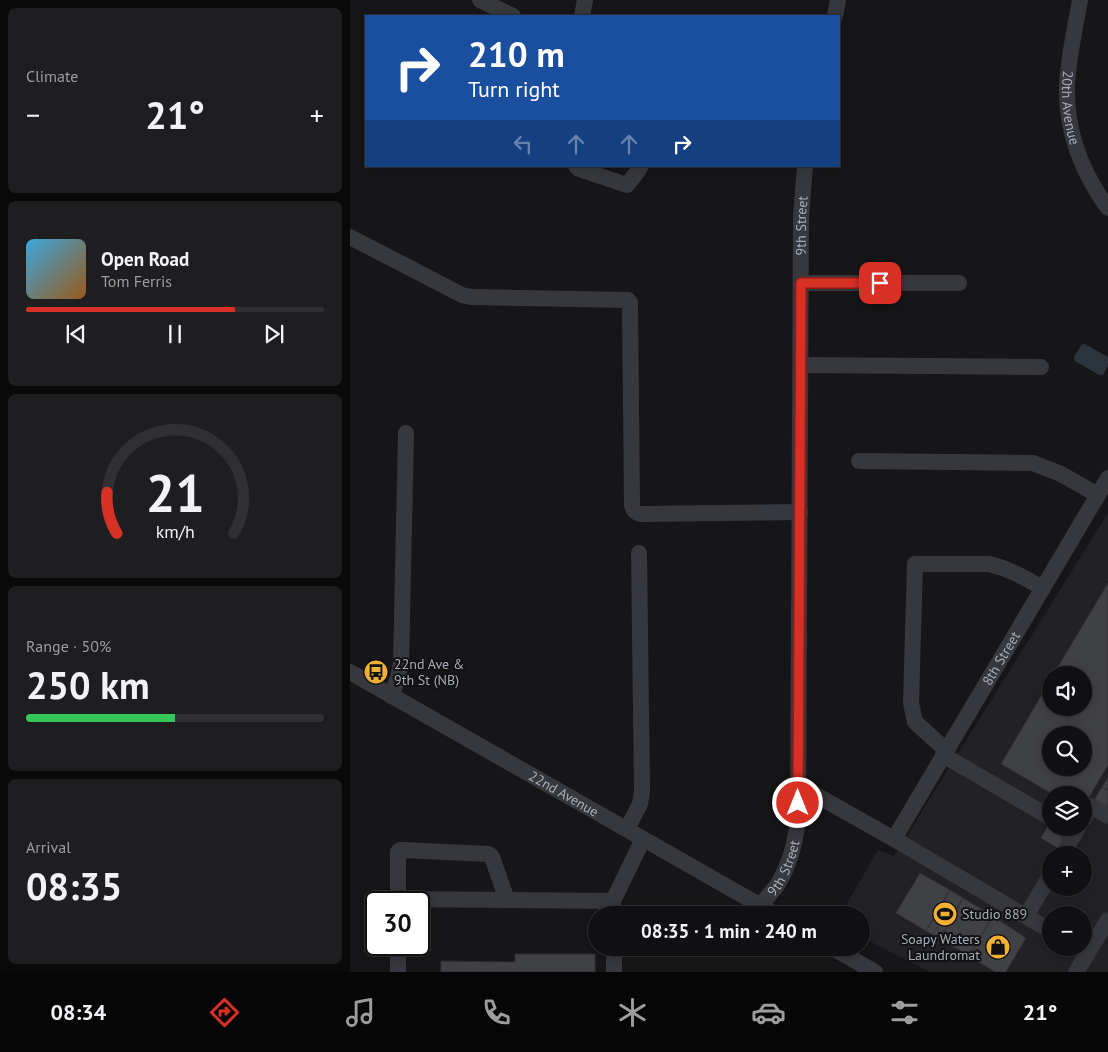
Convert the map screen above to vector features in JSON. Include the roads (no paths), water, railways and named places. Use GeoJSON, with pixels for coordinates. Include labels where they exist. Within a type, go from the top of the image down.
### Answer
{"type":"FeatureCollection","features":[{"type":"Feature","properties":{"kind":"street"},"geometry":{"type":"LineString","coordinates":[[582,15],[585,0]]}},
{"type":"Feature","properties":{"kind":"street"},"geometry":{"type":"LineString","coordinates":[[835,15],[838,0]]}},
{"type":"Feature","properties":{"kind":"street","name":"20th Avenue"},"geometry":{"type":"LineString","coordinates":[[1080,0],[1069,62],[1067,88],[1069,120],[1075,146],[1084,170],[1108,208]]}},
{"type":"Feature","properties":{"kind":"street"},"geometry":{"type":"LineString","coordinates":[[486,7],[510,15]]}},
{"type":"Feature","properties":{"kind":"street"},"geometry":{"type":"LineString","coordinates":[[577,167],[627,185],[640,167]]}},
{"type":"Feature","properties":{"kind":"street","name":"9th Street"},"geometry":{"type":"LineString","coordinates":[[761,905],[777,885],[788,865],[795,843],[798,820],[801,216],[805,167]]}},
{"type":"Feature","properties":{"kind":"street"},"geometry":{"type":"LineString","coordinates":[[350,236],[462,295],[471,297],[628,300],[630,303],[632,506],[636,513],[800,512]]}},
{"type":"Feature","properties":{"kind":"street"},"geometry":{"type":"LineString","coordinates":[[801,283],[959,283]]}},
{"type":"Feature","properties":{"kind":"street"},"geometry":{"type":"LineString","coordinates":[[800,365],[1041,367]]}},
{"type":"Feature","properties":{"kind":"street"},"geometry":{"type":"LineString","coordinates":[[391,696],[401,663],[406,432]]}},
{"type":"Feature","properties":{"kind":"street"},"geometry":{"type":"LineString","coordinates":[[859,461],[1033,463],[1061,474],[1098,494]]}},
{"type":"Feature","properties":{"kind":"street","name":"8th Street"},"geometry":{"type":"LineString","coordinates":[[894,839],[1108,478]]}},
{"type":"Feature","properties":{"kind":"street"},"geometry":{"type":"LineString","coordinates":[[627,829],[640,804],[642,791],[639,553]]}},
{"type":"Feature","properties":{"kind":"street"},"geometry":{"type":"LineString","coordinates":[[1042,588],[1004,568],[989,564],[915,564],[911,703],[915,722],[945,753],[1042,813]]}},
{"type":"Feature","properties":{"kind":"street","name":"22nd Avenue"},"geometry":{"type":"LineString","coordinates":[[350,672],[761,905]]}},
{"type":"Feature","properties":{"kind":"street"},"geometry":{"type":"LineString","coordinates":[[798,785],[1042,926]]}},
{"type":"Feature","properties":{"kind":"street"},"geometry":{"type":"LineString","coordinates":[[1092,807],[1108,816]]}},
{"type":"Feature","properties":{"kind":"street"},"geometry":{"type":"LineString","coordinates":[[615,906],[643,838]]}},
{"type":"Feature","properties":{"kind":"street"},"geometry":{"type":"LineString","coordinates":[[398,891],[398,852],[400,850],[489,854],[492,857],[507,900]]}},
{"type":"Feature","properties":{"kind":"street"},"geometry":{"type":"LineString","coordinates":[[1026,916],[1042,889]]}},
{"type":"Feature","properties":{"kind":"street"},"geometry":{"type":"LineString","coordinates":[[430,900],[507,900],[588,906]]}},
{"type":"Feature","properties":{"kind":"street"},"geometry":{"type":"LineString","coordinates":[[1092,940],[1108,920]]}},
{"type":"Feature","properties":{"kind":"street"},"geometry":{"type":"LineString","coordinates":[[398,956],[398,972]]}},
{"type":"Feature","properties":{"kind":"street"},"geometry":{"type":"LineString","coordinates":[[614,956],[614,972]]}},
{"type":"Feature","properties":{"kind":"street"},"geometry":{"type":"LineString","coordinates":[[847,956],[874,972]]}},
{"type":"Feature","properties":{"kind":"street"},"geometry":{"type":"LineString","coordinates":[[1076,972],[1082,956]]}},
{"type":"Feature","properties":{"kind":"place","name":"22nd Ave & 9th St (NB)"},"geometry":{"type":"Point","coordinates":[376,672]}},
{"type":"Feature","properties":{"kind":"place","name":"Studio 889"},"geometry":{"type":"Point","coordinates":[945,914]}},
{"type":"Feature","properties":{"kind":"place","name":"Soapy Waters Laundromat"},"geometry":{"type":"Point","coordinates":[998,947]}}]}
